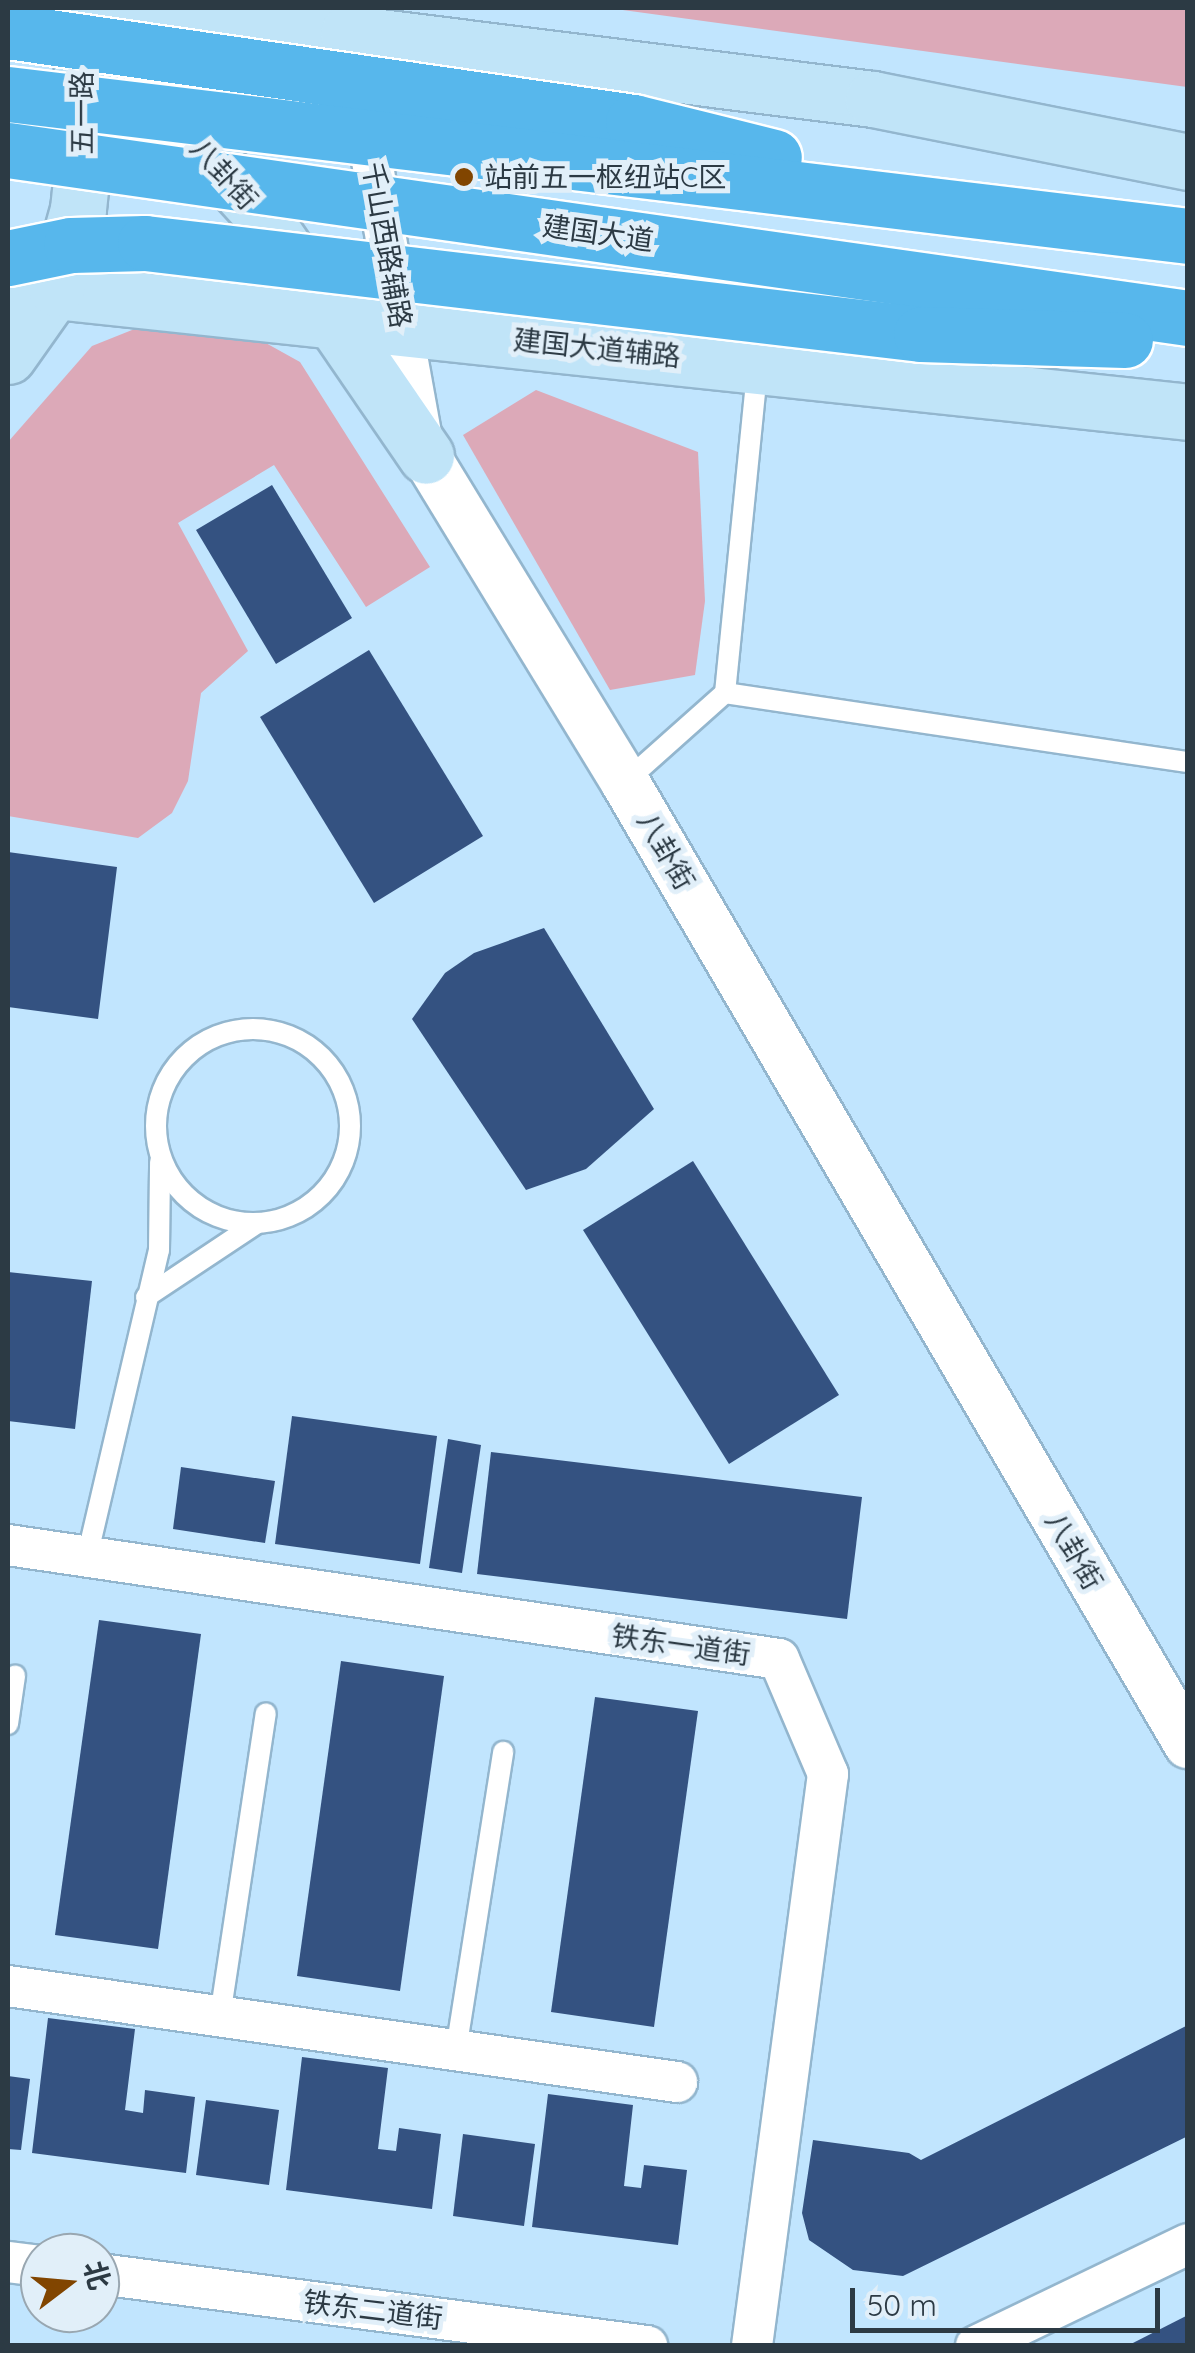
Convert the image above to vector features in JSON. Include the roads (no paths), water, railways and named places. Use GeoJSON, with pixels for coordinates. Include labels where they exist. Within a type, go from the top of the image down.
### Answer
{"type":"FeatureCollection","features":[{"type":"Feature","properties":{"kind":"highway"},"geometry":{"type":"LineString","coordinates":[[8,30],[633,122],[1005,214]]}},
{"type":"Feature","properties":{"kind":"highway"},"geometry":{"type":"LineString","coordinates":[[8,94],[1188,236]]}},
{"type":"Feature","properties":{"kind":"highway","name":"建国大道"},"geometry":{"type":"LineString","coordinates":[[8,150],[1188,318]]}},
{"type":"Feature","properties":{"kind":"highway"},"geometry":{"type":"LineString","coordinates":[[8,258],[71,245],[146,243],[920,334],[1188,342]]}},
{"type":"Feature","properties":{"kind":"main road"},"geometry":{"type":"LineString","coordinates":[[71,8],[346,20],[873,99],[1188,162]]}},
{"type":"Feature","properties":{"kind":"main road","name":"五一路"},"geometry":{"type":"LineString","coordinates":[[8,150],[71,8]]}},
{"type":"Feature","properties":{"kind":"main road","name":"五一路"},"geometry":{"type":"LineString","coordinates":[[8,356],[32,287],[78,209],[86,133],[85,77],[71,8]]}},
{"type":"Feature","properties":{"kind":"main road","name":"八卦街"},"geometry":{"type":"LineString","coordinates":[[71,8],[256,209],[426,456]]}},
{"type":"Feature","properties":{"kind":"main road","name":"建国大道辅路"},"geometry":{"type":"LineString","coordinates":[[32,287],[338,324],[402,327],[1188,412]]}},
{"type":"Feature","properties":{"kind":"street","name":"千山西路辅路"},"geometry":{"type":"LineString","coordinates":[[346,20],[426,456]]}},
{"type":"Feature","properties":{"kind":"street","name":"八卦街"},"geometry":{"type":"LineString","coordinates":[[426,456],[625,782],[1188,1744]]}},
{"type":"Feature","properties":{"kind":"street","name":"铁东一道街"},"geometry":{"type":"LineString","coordinates":[[8,1545],[779,1660],[828,1774],[752,2346]]}},
{"type":"Feature","properties":{"kind":"street"},"geometry":{"type":"LineString","coordinates":[[8,1986],[677,2082]]}},
{"type":"Feature","properties":{"kind":"street"},"geometry":{"type":"LineString","coordinates":[[976,2346],[1188,2244]]}},
{"type":"Feature","properties":{"kind":"street","name":"铁东二道街"},"geometry":{"type":"LineString","coordinates":[[120,2277],[473,2334],[647,2346]]}},
{"type":"Feature","properties":{"kind":"lane"},"geometry":{"type":"LineString","coordinates":[[625,782],[725,693],[757,366]]}},
{"type":"Feature","properties":{"kind":"lane"},"geometry":{"type":"LineString","coordinates":[[725,693],[1188,762]]}},
{"type":"Feature","properties":{"kind":"lane"},"geometry":{"type":"LineString","coordinates":[[87,1556],[159,1250],[160,1094],[197,1045],[226,1032],[258,1028],[291,1036],[319,1054],[340,1080],[349,1112],[349,1145],[337,1176],[315,1202],[287,1218],[256,1224],[225,1220],[197,1206],[174,1185],[160,1157]]}},
{"type":"Feature","properties":{"kind":"lane"},"geometry":{"type":"LineString","coordinates":[[146,1297],[256,1224]]}},
{"type":"Feature","properties":{"kind":"lane"},"geometry":{"type":"LineString","coordinates":[[8,1724],[15,1676]]}},
{"type":"Feature","properties":{"kind":"lane"},"geometry":{"type":"LineString","coordinates":[[220,2016],[266,1713]]}},
{"type":"Feature","properties":{"kind":"lane"},"geometry":{"type":"LineString","coordinates":[[456,2050],[502,1752]]}},
{"type":"Feature","properties":{"kind":"place","name":"站前五一枢纽站C区"},"geometry":{"type":"Point","coordinates":[464,177]}}]}
